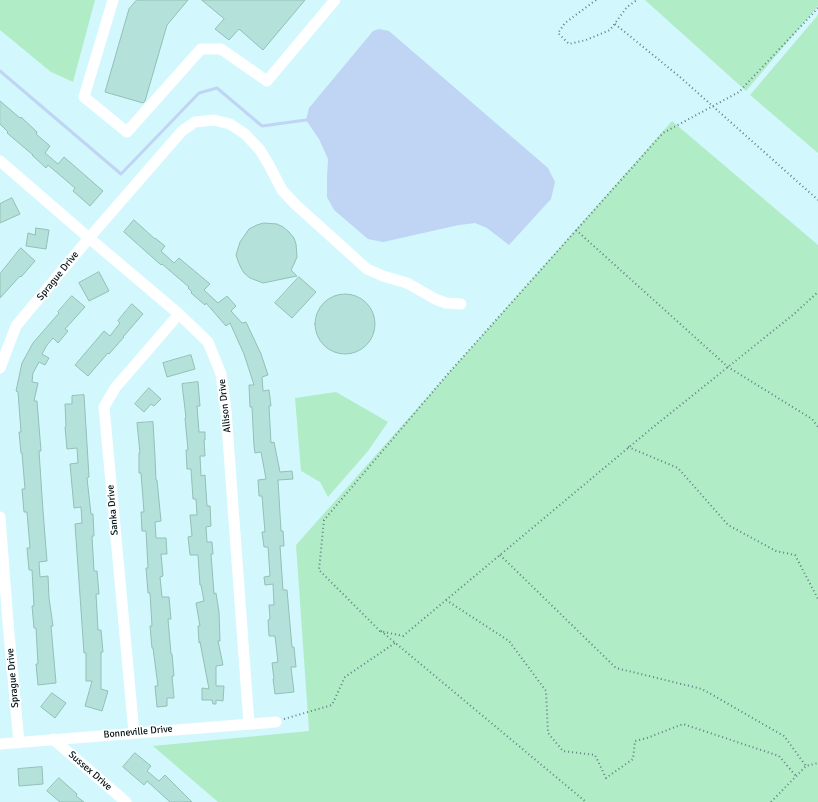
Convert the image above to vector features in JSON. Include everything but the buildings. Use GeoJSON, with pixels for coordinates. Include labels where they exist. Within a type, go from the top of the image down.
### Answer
{"type":"FeatureCollection","features":[{"type":"Feature","properties":{"kind":"street"},"geometry":{"type":"LineString","coordinates":[[113,0],[84,96],[127,132],[200,49],[221,49],[267,81],[335,0]]}},
{"type":"Feature","properties":{"kind":"street","name":"Sprague Drive"},"geometry":{"type":"LineString","coordinates":[[0,368],[16,326],[89,238],[182,131],[195,122],[214,120],[230,124],[245,134],[260,150],[282,190],[368,269],[383,276],[407,283],[435,299],[446,303],[461,304]]}},
{"type":"Feature","properties":{"kind":"street","name":"Allison Drive"},"geometry":{"type":"LineString","coordinates":[[0,162],[179,314],[208,342],[221,374],[226,411],[249,724]]}},
{"type":"Feature","properties":{"kind":"street","name":"Sanka Drive"},"geometry":{"type":"LineString","coordinates":[[134,733],[104,407],[115,388],[179,314]]}},
{"type":"Feature","properties":{"kind":"street","name":"Sprague Drive"},"geometry":{"type":"LineString","coordinates":[[0,517],[4,624],[19,743]]}},
{"type":"Feature","properties":{"kind":"street","name":"Bonneville Drive"},"geometry":{"type":"LineString","coordinates":[[0,744],[276,722]]}},
{"type":"Feature","properties":{"kind":"street","name":"Sussex Drive"},"geometry":{"type":"LineString","coordinates":[[53,739],[126,802]]}},
{"type":"Feature","properties":{"kind":"path"},"geometry":{"type":"LineString","coordinates":[[596,0],[565,22],[558,33],[568,44],[586,40],[610,30],[627,7],[637,0]]}},
{"type":"Feature","properties":{"kind":"path"},"geometry":{"type":"LineString","coordinates":[[586,802],[380,631],[319,570],[324,520],[447,374],[662,132],[739,92],[818,8]]}},
{"type":"Feature","properties":{"kind":"path"},"geometry":{"type":"LineString","coordinates":[[615,24],[680,77],[818,200]]}},
{"type":"Feature","properties":{"kind":"path"},"geometry":{"type":"LineString","coordinates":[[576,230],[728,367],[812,419],[818,427]]}},
{"type":"Feature","properties":{"kind":"path"},"geometry":{"type":"LineString","coordinates":[[380,631],[403,636],[628,447],[794,314],[818,292]]}},
{"type":"Feature","properties":{"kind":"path"},"geometry":{"type":"LineString","coordinates":[[628,447],[678,468],[728,524],[776,551],[795,556],[818,599]]}},
{"type":"Feature","properties":{"kind":"path"},"geometry":{"type":"LineString","coordinates":[[500,555],[616,668],[702,689],[784,736],[806,766]]}},
{"type":"Feature","properties":{"kind":"path"},"geometry":{"type":"LineString","coordinates":[[446,600],[509,641],[546,691],[548,733],[563,751],[595,755],[606,778],[633,759],[635,741],[683,724],[779,756],[796,776]]}},
{"type":"Feature","properties":{"kind":"path"},"geometry":{"type":"LineString","coordinates":[[276,722],[332,705],[345,677],[395,643]]}},
{"type":"Feature","properties":{"kind":"path"},"geometry":{"type":"LineString","coordinates":[[771,802],[806,766],[818,763]]}},
{"type":"Feature","properties":{"kind":"green space"},"geometry":{"type":"Polygon","coordinates":[[[0,0],[95,0],[73,82],[51,72],[0,30],[0,0]]]}},
{"type":"Feature","properties":{"kind":"green space"},"geometry":{"type":"Polygon","coordinates":[[[645,0],[818,0],[818,6],[746,91],[645,0]]]}},
{"type":"Feature","properties":{"kind":"green space"},"geometry":{"type":"Polygon","coordinates":[[[818,15],[818,153],[750,95],[818,15]]]}},
{"type":"Feature","properties":{"kind":"green space"},"geometry":{"type":"Polygon","coordinates":[[[672,121],[818,245],[818,802],[218,802],[153,746],[309,731],[296,545],[672,121]]]}},
{"type":"Feature","properties":{"kind":"green space"},"geometry":{"type":"Polygon","coordinates":[[[336,392],[388,422],[368,451],[328,497],[320,482],[301,471],[295,398],[336,392]]]}},
{"type":"Feature","properties":{"kind":"water"},"geometry":{"type":"Polygon","coordinates":[[[379,29],[389,31],[548,168],[555,182],[551,199],[509,245],[487,228],[475,223],[459,225],[383,242],[368,239],[334,210],[327,197],[328,159],[319,139],[306,120],[309,108],[373,31],[379,29]]]}},
{"type":"Feature","properties":{"kind":"waterway"},"geometry":{"type":"LineString","coordinates":[[0,71],[121,174],[199,93],[217,88],[262,126],[306,120]]}}]}
